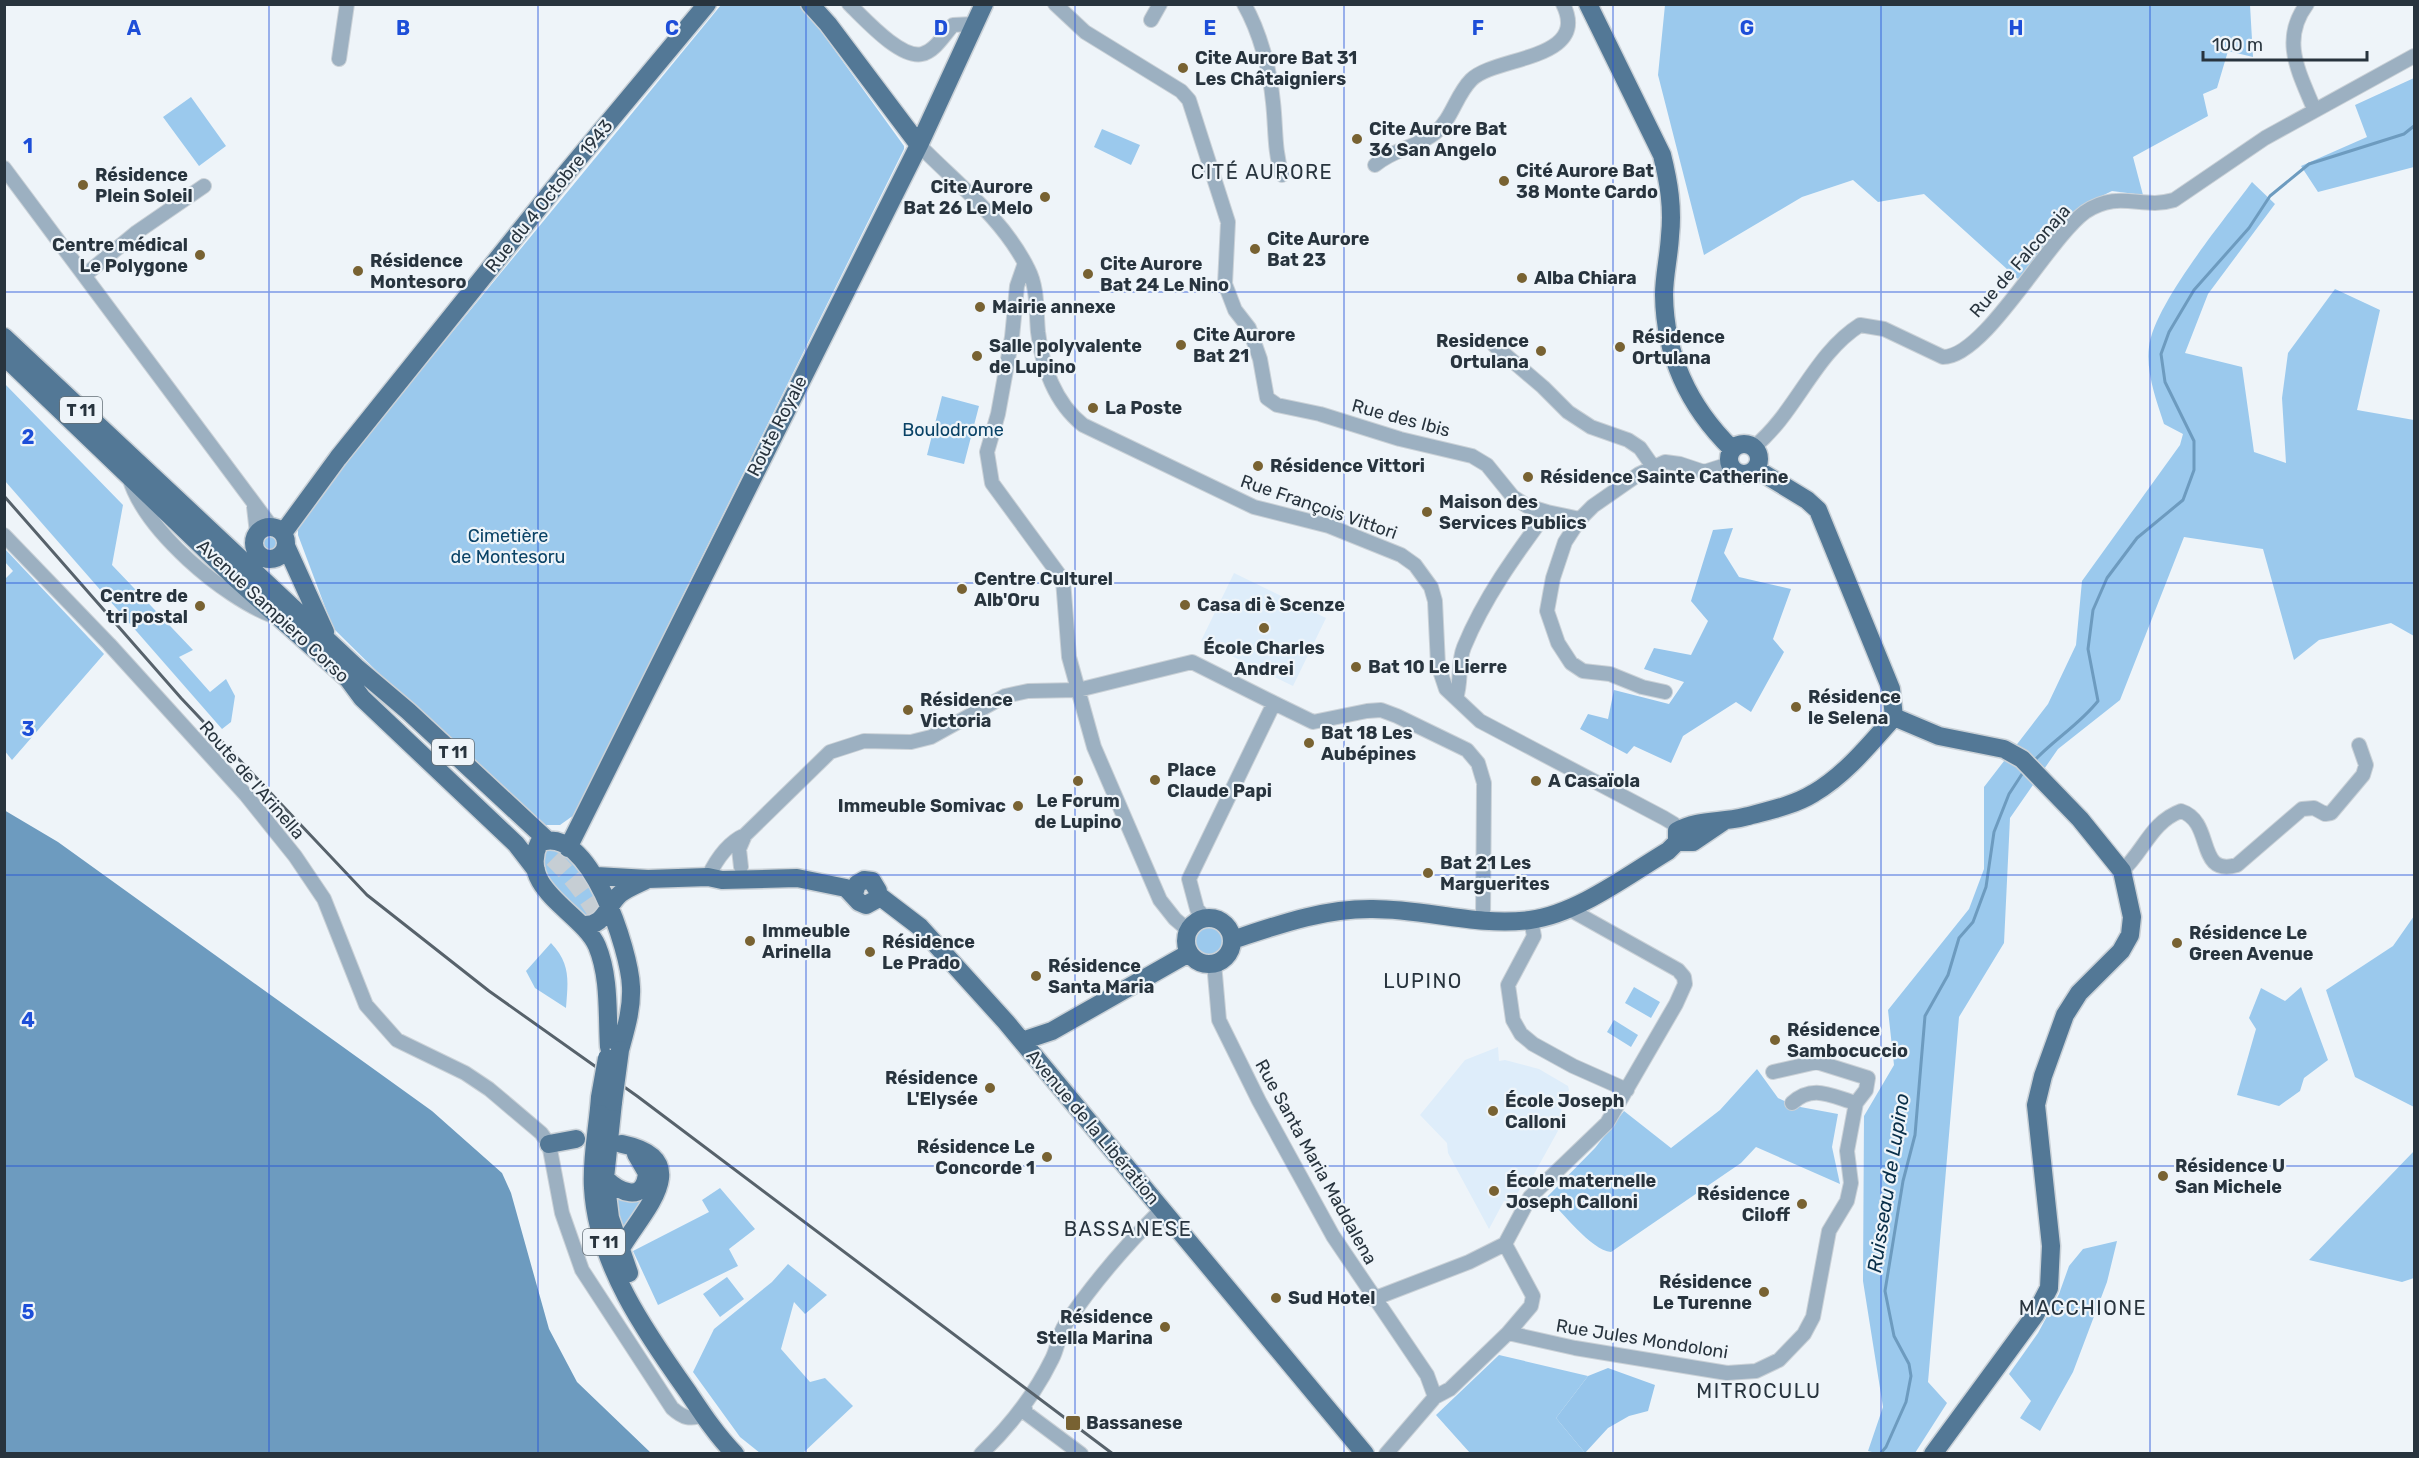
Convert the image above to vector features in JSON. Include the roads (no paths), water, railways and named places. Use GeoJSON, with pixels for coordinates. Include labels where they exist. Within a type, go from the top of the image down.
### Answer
{"type":"FeatureCollection","features":[{"type":"Feature","properties":{"kind":"main road","name":"Rue du 4 Octobre 1943"},"geometry":{"type":"LineString","coordinates":[[265,541],[338,458],[554,189],[707,4]]}},
{"type":"Feature","properties":{"kind":"main road"},"geometry":{"type":"LineString","coordinates":[[810,4],[828,24],[919,145]]}},
{"type":"Feature","properties":{"kind":"main road"},"geometry":{"type":"LineString","coordinates":[[822,4],[828,24]]}},
{"type":"Feature","properties":{"kind":"main road","name":"Route Royale"},"geometry":{"type":"LineString","coordinates":[[568,848],[919,145],[984,4]]}},
{"type":"Feature","properties":{"kind":"main road"},"geometry":{"type":"LineString","coordinates":[[1588,4],[1662,155],[1668,177],[1671,234],[1664,294],[1666,329],[1674,363],[1696,406],[1740,474],[1746,475],[1756,469],[1760,457],[1754,447],[1742,444],[1731,457]]}},
{"type":"Feature","properties":{"kind":"main road"},"geometry":{"type":"LineString","coordinates":[[895,114],[917,117],[934,111]]}},
{"type":"Feature","properties":{"kind":"main road","name":"Avenue Sampiero Corso"},"geometry":{"type":"LineString","coordinates":[[4,337],[265,541],[352,673],[362,698],[516,844],[536,870],[542,884],[564,911],[582,925]]}},
{"type":"Feature","properties":{"kind":"main road","name":"Avenue Sampiero Corso"},"geometry":{"type":"LineString","coordinates":[[4,356],[282,620],[352,673],[408,711],[537,842]]}},
{"type":"Feature","properties":{"kind":"main road"},"geometry":{"type":"LineString","coordinates":[[1232,940],[1289,921],[1344,910],[1383,910],[1484,921],[1531,920],[1569,909],[1668,851],[1677,836],[1688,825],[1724,821],[1776,809],[1812,794],[1845,769],[1894,717],[1891,689],[1818,510],[1807,500],[1756,469]]}},
{"type":"Feature","properties":{"kind":"main road"},"geometry":{"type":"LineString","coordinates":[[265,541],[329,641]]}},
{"type":"Feature","properties":{"kind":"main road"},"geometry":{"type":"LineString","coordinates":[[1894,717],[1940,736],[2004,749],[2022,759],[2080,819],[2122,871],[2132,917],[2130,935],[2121,951],[2079,993],[2065,1015],[2043,1076],[2036,1105],[2051,1246],[2049,1288],[2035,1315],[1933,1454]]}},
{"type":"Feature","properties":{"kind":"main road"},"geometry":{"type":"LineString","coordinates":[[536,870],[535,852],[539,843],[537,842],[559,842],[596,876],[608,908]]}},
{"type":"Feature","properties":{"kind":"main road"},"geometry":{"type":"LineString","coordinates":[[708,877],[721,870],[735,857],[810,869],[856,889]]}},
{"type":"Feature","properties":{"kind":"main road"},"geometry":{"type":"LineString","coordinates":[[596,876],[648,879],[708,877],[722,880],[797,878],[856,889]]}},
{"type":"Feature","properties":{"kind":"main road"},"geometry":{"type":"LineString","coordinates":[[582,925],[590,926],[600,921],[621,893],[648,879]]}},
{"type":"Feature","properties":{"kind":"main road","name":"Avenue de la Libération"},"geometry":{"type":"LineString","coordinates":[[856,889],[864,880],[872,881],[877,887],[878,895],[920,927],[1022,1041],[1365,1454]]}},
{"type":"Feature","properties":{"kind":"main road","name":"T 11"},"geometry":{"type":"LineString","coordinates":[[608,908],[623,944],[631,985],[630,1013],[614,1048]]}},
{"type":"Feature","properties":{"kind":"main road"},"geometry":{"type":"LineString","coordinates":[[1205,918],[1224,923],[1232,940],[1227,955],[1214,963],[1200,962],[1189,953],[1186,945],[1188,930],[1193,924],[1205,918]]}},
{"type":"Feature","properties":{"kind":"main road","name":"T 11"},"geometry":{"type":"LineString","coordinates":[[582,925],[596,944],[603,965],[614,1048]]}},
{"type":"Feature","properties":{"kind":"main road","name":"T 11"},"geometry":{"type":"LineString","coordinates":[[603,931],[616,956],[621,993],[593,1187],[598,1221],[606,1250],[628,1296],[673,1370],[735,1454]]}},
{"type":"Feature","properties":{"kind":"main road"},"geometry":{"type":"LineString","coordinates":[[1022,1041],[1052,1030],[1189,953]]}},
{"type":"Feature","properties":{"kind":"main road"},"geometry":{"type":"LineString","coordinates":[[1036,1058],[1052,1030]]}},
{"type":"Feature","properties":{"kind":"main road","name":"T 11"},"geometry":{"type":"LineString","coordinates":[[606,1100],[605,1178],[610,1218],[620,1250],[673,1370]]}},
{"type":"Feature","properties":{"kind":"main road"},"geometry":{"type":"LineString","coordinates":[[549,1144],[576,1139]]}},
{"type":"Feature","properties":{"kind":"main road"},"geometry":{"type":"LineString","coordinates":[[605,1178],[619,1190],[625,1192],[634,1192],[645,1183],[647,1173],[645,1166],[626,1145],[647,1154],[656,1163],[661,1183],[655,1199],[620,1250]]}},
{"type":"Feature","properties":{"kind":"street"},"geometry":{"type":"LineString","coordinates":[[339,58],[348,4]]}},
{"type":"Feature","properties":{"kind":"street"},"geometry":{"type":"LineString","coordinates":[[849,4],[892,44],[907,52],[921,54],[935,46],[952,25],[973,24]]}},
{"type":"Feature","properties":{"kind":"street","name":"Rue des Ibis"},"geometry":{"type":"LineString","coordinates":[[1055,4],[1085,32],[1181,92],[1188,100],[1228,222],[1225,284],[1235,310],[1249,328],[1260,358],[1267,398],[1277,405],[1320,414],[1400,439],[1472,456],[1487,465],[1513,497],[1527,507],[1580,519]]}},
{"type":"Feature","properties":{"kind":"street"},"geometry":{"type":"LineString","coordinates":[[1151,20],[1160,4]]}},
{"type":"Feature","properties":{"kind":"street"},"geometry":{"type":"LineString","coordinates":[[1244,4],[1256,24],[1273,100],[1275,152],[1282,176]]}},
{"type":"Feature","properties":{"kind":"street"},"geometry":{"type":"LineString","coordinates":[[1375,165],[1388,153],[1426,139],[1437,131],[1472,78],[1546,50],[1560,40],[1568,30],[1570,18],[1563,4]]}},
{"type":"Feature","properties":{"kind":"street"},"geometry":{"type":"LineString","coordinates":[[2307,4],[2298,16],[2292,34],[2296,66],[2314,109]]}},
{"type":"Feature","properties":{"kind":"street","name":"Rue de Falconaja"},"geometry":{"type":"LineString","coordinates":[[1754,447],[1785,417],[1823,360],[1850,331],[1860,325],[1884,329],[1943,357],[1962,352],[1989,326],[2069,226],[2085,212],[2114,199],[2161,202],[2174,200],[2228,162],[2314,109],[2415,56]]}},
{"type":"Feature","properties":{"kind":"street","name":"Rue François Vittori"},"geometry":{"type":"LineString","coordinates":[[919,145],[987,210],[1025,263],[1035,293],[1044,362],[1059,397],[1071,415],[1083,425],[1254,507],[1329,526],[1382,546],[1408,560],[1431,587],[1435,601],[1438,666],[1446,689],[1480,721],[1674,824],[1677,836]]}},
{"type":"Feature","properties":{"kind":"street"},"geometry":{"type":"LineString","coordinates":[[4,168],[254,507],[265,541]]}},
{"type":"Feature","properties":{"kind":"street"},"geometry":{"type":"LineString","coordinates":[[85,275],[137,232],[204,186]]}},
{"type":"Feature","properties":{"kind":"street"},"geometry":{"type":"LineString","coordinates":[[1025,263],[1017,286],[1012,337],[986,461],[992,483],[1063,580],[1069,657],[1094,747],[1160,900],[1174,919],[1188,930]]}},
{"type":"Feature","properties":{"kind":"street"},"geometry":{"type":"LineString","coordinates":[[1495,346],[1568,412],[1591,427],[1628,440],[1640,448],[1654,468]]}},
{"type":"Feature","properties":{"kind":"street"},"geometry":{"type":"LineString","coordinates":[[1665,692],[1642,687],[1610,674],[1583,671],[1571,663],[1557,643],[1547,611],[1565,542],[1580,519],[1593,506],[1665,462],[1704,472],[1731,457]]}},
{"type":"Feature","properties":{"kind":"street"},"geometry":{"type":"LineString","coordinates":[[1456,698],[1460,686],[1463,648],[1511,561],[1547,512]]}},
{"type":"Feature","properties":{"kind":"street","name":"Route de l'Arinella"},"geometry":{"type":"LineString","coordinates":[[4,535],[109,644],[246,795],[295,856],[324,899],[366,1005],[397,1040],[465,1073],[489,1089],[540,1133],[549,1144]]}},
{"type":"Feature","properties":{"kind":"street"},"geometry":{"type":"LineString","coordinates":[[735,857],[734,840],[745,835],[830,752],[864,741],[911,742],[931,737],[1005,696],[1028,691],[1078,690],[1192,662],[1312,722],[1381,710],[1467,750],[1478,763],[1484,783],[1484,921]]}},
{"type":"Feature","properties":{"kind":"street"},"geometry":{"type":"LineString","coordinates":[[1205,918],[1197,909],[1189,879],[1274,703]]}},
{"type":"Feature","properties":{"kind":"street"},"geometry":{"type":"LineString","coordinates":[[2122,871],[2133,862],[2153,830],[2168,816],[2181,811],[2195,818],[2200,824],[2209,857],[2217,866],[2226,868],[2237,865],[2302,809],[2314,808],[2325,814],[2331,813],[2363,775],[2366,765],[2359,745]]}},
{"type":"Feature","properties":{"kind":"street"},"geometry":{"type":"LineString","coordinates":[[1373,1299],[1469,1262],[1505,1244],[1530,1197],[1606,1123],[1628,1090],[1676,1004],[1685,984],[1684,977],[1678,970],[1569,909]]}},
{"type":"Feature","properties":{"kind":"street"},"geometry":{"type":"LineString","coordinates":[[1531,920],[1534,936],[1508,985],[1513,1020],[1521,1034],[1533,1044],[1573,1066],[1628,1090]]}},
{"type":"Feature","properties":{"kind":"street","name":"Rue Santa Maria Maddalena"},"geometry":{"type":"LineString","coordinates":[[1214,963],[1216,1008],[1229,1043],[1331,1233],[1373,1299],[1427,1375],[1435,1397]]}},
{"type":"Feature","properties":{"kind":"street","name":"Rue Jules Mondoloni"},"geometry":{"type":"LineString","coordinates":[[1508,1333],[1575,1348],[1727,1373],[1756,1371],[1779,1360],[1804,1334],[1813,1317],[1829,1231],[1847,1201],[1851,1183],[1847,1151],[1856,1103],[1866,1090],[1868,1078],[1817,1062],[1773,1072]]}},
{"type":"Feature","properties":{"kind":"street"},"geometry":{"type":"LineString","coordinates":[[1792,1103],[1801,1095],[1813,1091],[1856,1103]]}},
{"type":"Feature","properties":{"kind":"street"},"geometry":{"type":"LineString","coordinates":[[549,1144],[562,1213],[582,1270],[672,1408],[682,1417],[692,1419],[704,1415]]}},
{"type":"Feature","properties":{"kind":"street"},"geometry":{"type":"LineString","coordinates":[[981,1454],[1024,1405],[1053,1358],[1063,1328],[1100,1277],[1162,1209]]}},
{"type":"Feature","properties":{"kind":"street"},"geometry":{"type":"LineString","coordinates":[[1386,1454],[1435,1397],[1450,1389],[1508,1333],[1531,1306],[1533,1296],[1505,1244]]}},
{"type":"Feature","properties":{"kind":"street"},"geometry":{"type":"LineString","coordinates":[[1024,1405],[1026,1413],[1081,1454]]}},
{"type":"Feature","properties":{"kind":"waterway","name":"Ruisseau de Lupino"},"geometry":{"type":"LineString","coordinates":[[2033,762],[2083,718],[2098,701],[2088,649],[2093,610],[2107,578],[2137,538],[2183,500],[2194,470],[2194,441],[2165,382],[2161,354],[2169,332],[2194,290],[2249,228],[2270,196],[2309,164],[2404,134],[2414,126]]}},
{"type":"Feature","properties":{"kind":"waterway","name":"Ruisseau de Lupino"},"geometry":{"type":"LineString","coordinates":[[1880,1454],[1886,1447],[1906,1402],[1911,1376],[1909,1364],[1894,1336],[1885,1291],[1903,1181],[1915,1135],[1925,1016],[1948,975],[1959,938],[1973,922],[1986,887],[1994,832],[2009,794],[2024,771]]}},
{"type":"Feature","properties":{"kind":"tunnel"},"geometry":{"type":"LineString","coordinates":[[533,840],[574,881],[606,929]]}},
{"type":"Feature","properties":{"kind":"railway"},"geometry":{"type":"LineString","coordinates":[[4,496],[181,698],[367,895],[489,991],[637,1096],[1113,1454]]}},
{"type":"Feature","properties":{"kind":"place","name":"Cite Aurore Bat 31 Les Châtaigniers"},"geometry":{"type":"Point","coordinates":[1183,68]}},
{"type":"Feature","properties":{"kind":"place","name":"Cite Aurore Bat 36 San Angelo"},"geometry":{"type":"Point","coordinates":[1357,139]}},
{"type":"Feature","properties":{"kind":"place","name":"Cité Aurore Bat 38 Monte Cardo"},"geometry":{"type":"Point","coordinates":[1504,181]}},
{"type":"Feature","properties":{"kind":"place","name":"Résidence Plein Soleil"},"geometry":{"type":"Point","coordinates":[83,185]}},
{"type":"Feature","properties":{"kind":"place","name":"Cite Aurore Bat 26 Le Melo"},"geometry":{"type":"Point","coordinates":[1045,197]}},
{"type":"Feature","properties":{"kind":"place","name":"Cite Aurore Bat 23"},"geometry":{"type":"Point","coordinates":[1255,249]}},
{"type":"Feature","properties":{"kind":"place","name":"Centre médical Le Polygone"},"geometry":{"type":"Point","coordinates":[200,255]}},
{"type":"Feature","properties":{"kind":"place","name":"Résidence Montesoro"},"geometry":{"type":"Point","coordinates":[358,271]}},
{"type":"Feature","properties":{"kind":"place","name":"Cite Aurore Bat 24 Le Nino"},"geometry":{"type":"Point","coordinates":[1088,274]}},
{"type":"Feature","properties":{"kind":"place","name":"Alba Chiara"},"geometry":{"type":"Point","coordinates":[1522,278]}},
{"type":"Feature","properties":{"kind":"place","name":"Mairie annexe"},"geometry":{"type":"Point","coordinates":[980,307]}},
{"type":"Feature","properties":{"kind":"place","name":"Cite Aurore Bat 21"},"geometry":{"type":"Point","coordinates":[1181,345]}},
{"type":"Feature","properties":{"kind":"place","name":"Résidence Ortulana"},"geometry":{"type":"Point","coordinates":[1620,347]}},
{"type":"Feature","properties":{"kind":"place","name":"Residence Ortulana"},"geometry":{"type":"Point","coordinates":[1541,351]}},
{"type":"Feature","properties":{"kind":"place","name":"Salle polyvalente de Lupino"},"geometry":{"type":"Point","coordinates":[977,356]}},
{"type":"Feature","properties":{"kind":"place","name":"La Poste"},"geometry":{"type":"Point","coordinates":[1093,408]}},
{"type":"Feature","properties":{"kind":"place","name":"Résidence Vittori"},"geometry":{"type":"Point","coordinates":[1258,466]}},
{"type":"Feature","properties":{"kind":"place","name":"Résidence Sainte Catherine"},"geometry":{"type":"Point","coordinates":[1528,477]}},
{"type":"Feature","properties":{"kind":"place","name":"Maison des Services Publics"},"geometry":{"type":"Point","coordinates":[1427,512]}},
{"type":"Feature","properties":{"kind":"place","name":"Centre Culturel Alb'Oru"},"geometry":{"type":"Point","coordinates":[962,589]}},
{"type":"Feature","properties":{"kind":"place","name":"Casa di è Scenze"},"geometry":{"type":"Point","coordinates":[1185,605]}},
{"type":"Feature","properties":{"kind":"place","name":"Centre de tri postal"},"geometry":{"type":"Point","coordinates":[200,606]}},
{"type":"Feature","properties":{"kind":"place","name":"École Charles Andrei"},"geometry":{"type":"Point","coordinates":[1264,628]}},
{"type":"Feature","properties":{"kind":"place","name":"Bat 10 Le Lierre"},"geometry":{"type":"Point","coordinates":[1356,667]}},
{"type":"Feature","properties":{"kind":"place","name":"Résidence le Selena"},"geometry":{"type":"Point","coordinates":[1796,707]}},
{"type":"Feature","properties":{"kind":"place","name":"Résidence Victoria"},"geometry":{"type":"Point","coordinates":[908,710]}},
{"type":"Feature","properties":{"kind":"place","name":"Bat 18 Les Aubépines"},"geometry":{"type":"Point","coordinates":[1309,743]}},
{"type":"Feature","properties":{"kind":"place","name":"Place Claude Papi"},"geometry":{"type":"Point","coordinates":[1155,780]}},
{"type":"Feature","properties":{"kind":"place","name":"Le Forum de Lupino"},"geometry":{"type":"Point","coordinates":[1078,781]}},
{"type":"Feature","properties":{"kind":"place","name":"A Casaïola"},"geometry":{"type":"Point","coordinates":[1536,781]}},
{"type":"Feature","properties":{"kind":"place","name":"Immeuble Somivac"},"geometry":{"type":"Point","coordinates":[1018,806]}},
{"type":"Feature","properties":{"kind":"place","name":"Bat 21 Les Marguerites"},"geometry":{"type":"Point","coordinates":[1428,873]}},
{"type":"Feature","properties":{"kind":"place","name":"Immeuble Arinella"},"geometry":{"type":"Point","coordinates":[750,941]}},
{"type":"Feature","properties":{"kind":"place","name":"Résidence Le Green Avenue"},"geometry":{"type":"Point","coordinates":[2177,943]}},
{"type":"Feature","properties":{"kind":"place","name":"Résidence Le Prado"},"geometry":{"type":"Point","coordinates":[870,952]}},
{"type":"Feature","properties":{"kind":"place","name":"Résidence Santa Maria"},"geometry":{"type":"Point","coordinates":[1036,976]}},
{"type":"Feature","properties":{"kind":"place","name":"Résidence Sambocuccio"},"geometry":{"type":"Point","coordinates":[1775,1040]}},
{"type":"Feature","properties":{"kind":"place","name":"Résidence L'Elysée"},"geometry":{"type":"Point","coordinates":[990,1088]}},
{"type":"Feature","properties":{"kind":"place","name":"École Joseph Calloni"},"geometry":{"type":"Point","coordinates":[1493,1111]}},
{"type":"Feature","properties":{"kind":"place","name":"Résidence Le Concorde 1"},"geometry":{"type":"Point","coordinates":[1047,1157]}},
{"type":"Feature","properties":{"kind":"place","name":"Résidence U San Michele"},"geometry":{"type":"Point","coordinates":[2163,1176]}},
{"type":"Feature","properties":{"kind":"place","name":"École maternelle Joseph Calloni"},"geometry":{"type":"Point","coordinates":[1494,1191]}},
{"type":"Feature","properties":{"kind":"place","name":"Résidence Ciloff"},"geometry":{"type":"Point","coordinates":[1802,1204]}},
{"type":"Feature","properties":{"kind":"place","name":"Résidence Le Turenne"},"geometry":{"type":"Point","coordinates":[1764,1292]}},
{"type":"Feature","properties":{"kind":"place","name":"Sud Hotel"},"geometry":{"type":"Point","coordinates":[1276,1298]}},
{"type":"Feature","properties":{"kind":"place","name":"Résidence Stella Marina"},"geometry":{"type":"Point","coordinates":[1165,1327]}},
{"type":"Feature","properties":{"kind":"place","name":"Bassanese"},"geometry":{"type":"Point","coordinates":[1073,1423]}},
{"type":"Feature","properties":{"kind":"district","name":"CITÉ AURORE"},"geometry":{"type":"Point","coordinates":[1262,172]}},
{"type":"Feature","properties":{"kind":"district","name":"LUPINO"},"geometry":{"type":"Point","coordinates":[1423,981]}},
{"type":"Feature","properties":{"kind":"district","name":"BASSANESE"},"geometry":{"type":"Point","coordinates":[1128,1229]}},
{"type":"Feature","properties":{"kind":"district","name":"MACCHIONE"},"geometry":{"type":"Point","coordinates":[2083,1308]}},
{"type":"Feature","properties":{"kind":"district","name":"MITROCULU"},"geometry":{"type":"Point","coordinates":[1759,1391]}},
{"type":"Feature","properties":{"kind":"park label","name":"Boulodrome"},"geometry":{"type":"Point","coordinates":[953,430]}},
{"type":"Feature","properties":{"kind":"park label","name":"Cimetière de Montesoru"},"geometry":{"type":"Point","coordinates":[508,546]}}]}
